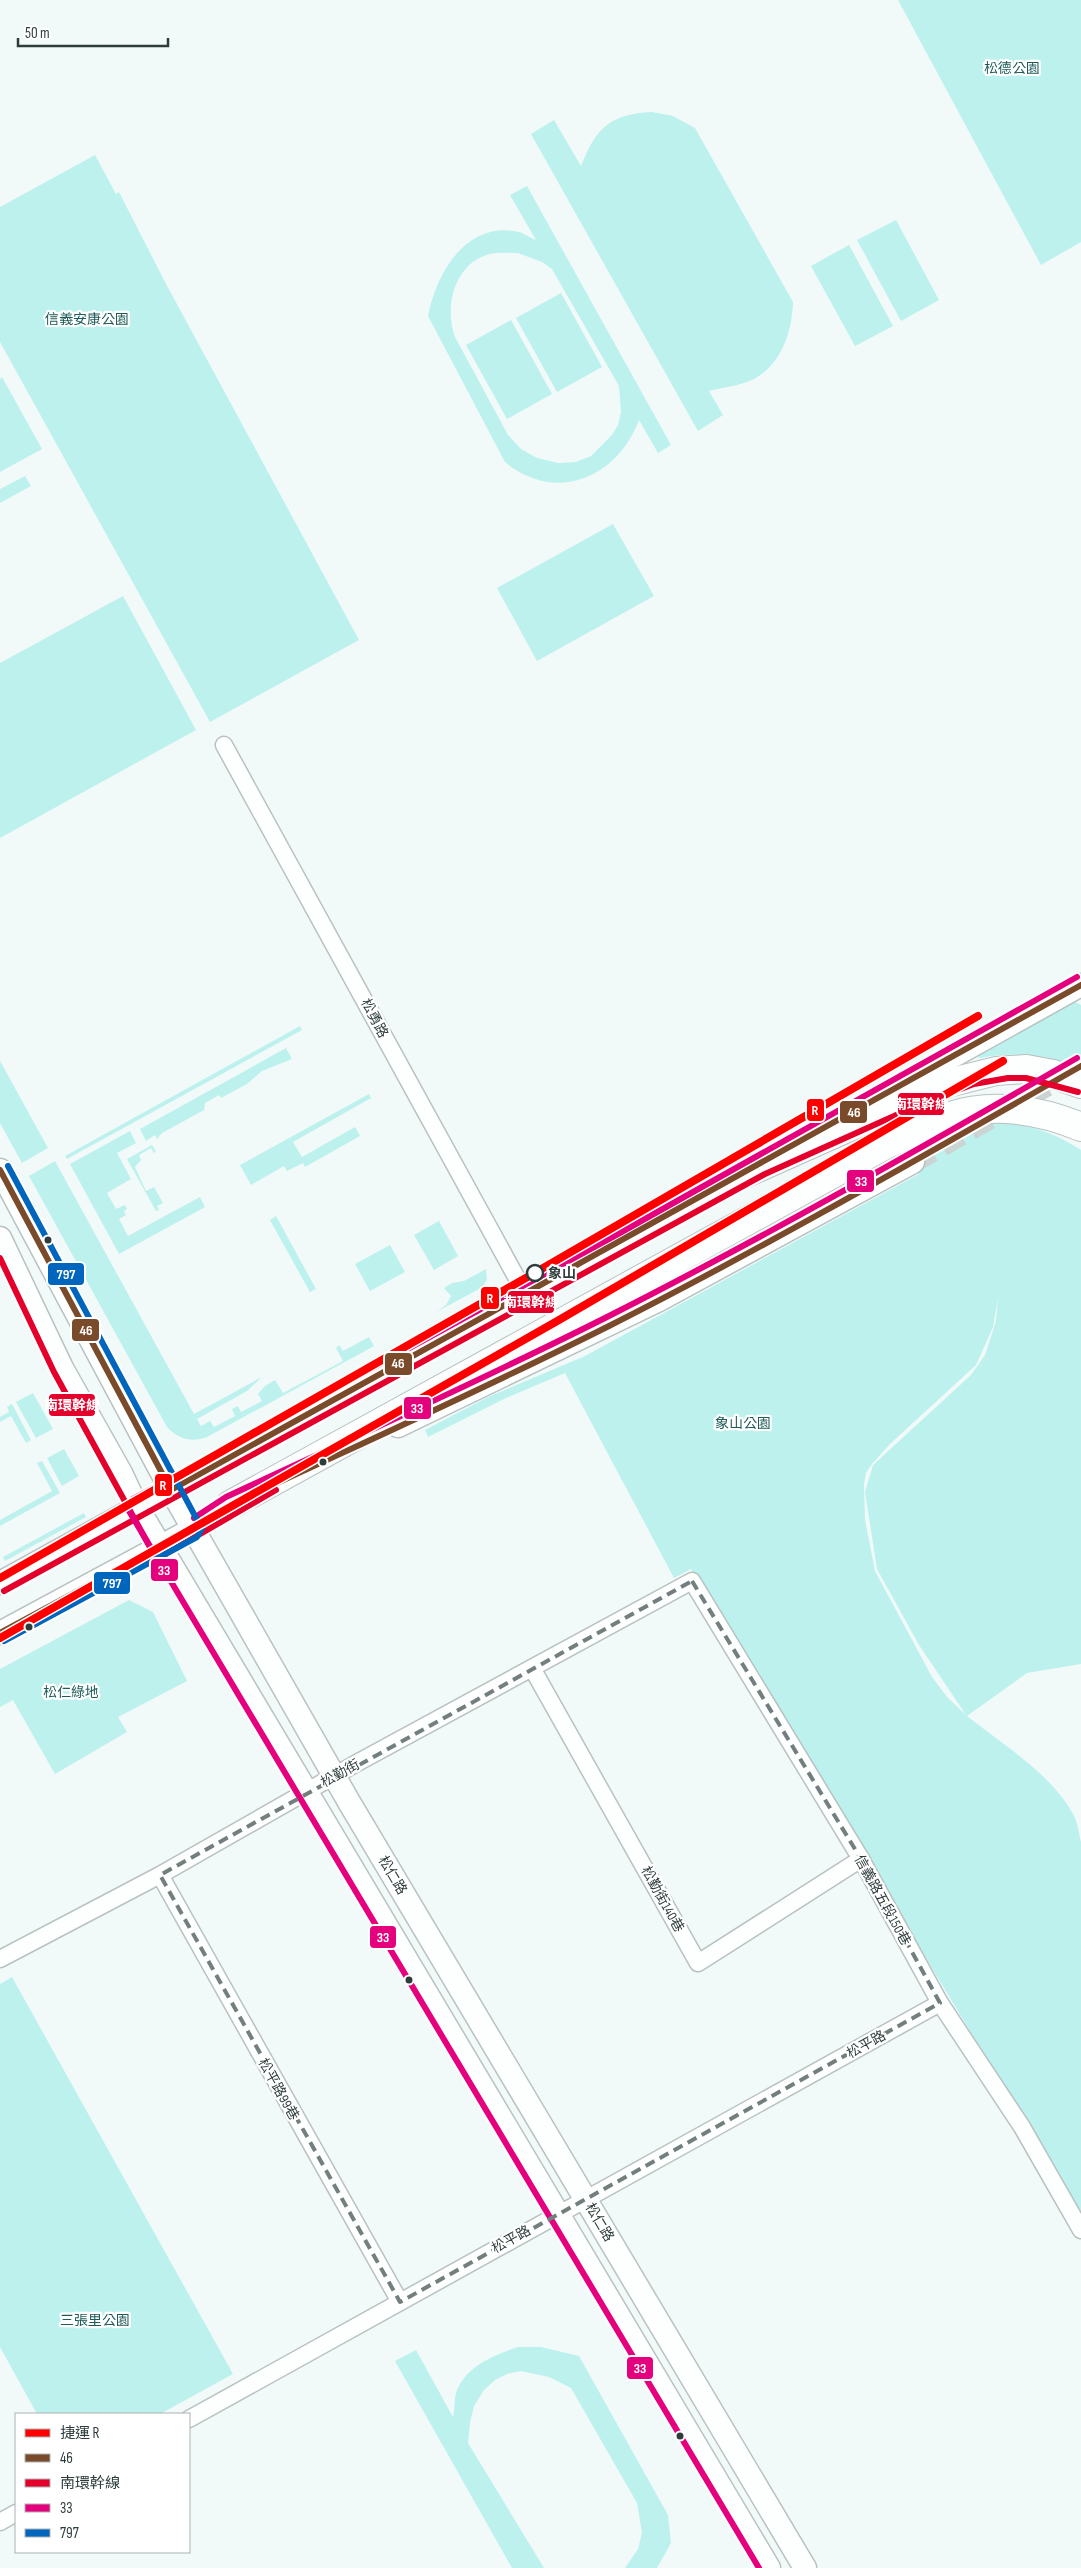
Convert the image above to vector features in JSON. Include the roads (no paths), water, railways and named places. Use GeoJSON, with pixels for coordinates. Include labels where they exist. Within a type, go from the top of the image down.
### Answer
{"type":"FeatureCollection","features":[{"type":"Feature","properties":{"kind":"highway"},"geometry":{"type":"LineString","coordinates":[[744,1174],[948,1083],[996,1071],[1026,1070],[1053,1074],[1081,1084]]}},
{"type":"Feature","properties":{"kind":"highway"},"geometry":{"type":"LineString","coordinates":[[230,1505],[887,1144],[952,1116],[988,1109],[1025,1110],[1081,1128]]}},
{"type":"Feature","properties":{"kind":"street","name":"松勇路"},"geometry":{"type":"LineString","coordinates":[[224,744],[525,1293]]}},
{"type":"Feature","properties":{"kind":"street"},"geometry":{"type":"LineString","coordinates":[[0,1583],[744,1174],[1081,985]]}},
{"type":"Feature","properties":{"kind":"street"},"geometry":{"type":"LineString","coordinates":[[0,1633],[193,1529],[230,1505],[651,1305],[913,1162]]}},
{"type":"Feature","properties":{"kind":"street","name":"松仁路"},"geometry":{"type":"LineString","coordinates":[[0,1170],[171,1490],[336,1775],[349,1802],[805,2568]]}},
{"type":"Feature","properties":{"kind":"street"},"geometry":{"type":"LineString","coordinates":[[0,1238],[62,1368],[160,1547],[769,2568]]}},
{"type":"Feature","properties":{"kind":"street","name":"信義路五段150巷"},"geometry":{"type":"LineString","coordinates":[[680,1588],[692,1581],[861,1859],[940,2003],[1022,2127],[1081,2230]]}},
{"type":"Feature","properties":{"kind":"street","name":"松勤街"},"geometry":{"type":"LineString","coordinates":[[0,1959],[160,1875],[336,1775],[680,1588]]}},
{"type":"Feature","properties":{"kind":"street","name":"松勤街140巷"},"geometry":{"type":"LineString","coordinates":[[532,1668],[698,1963],[861,1859]]}},
{"type":"Feature","properties":{"kind":"street","name":"松平路99巷"},"geometry":{"type":"LineString","coordinates":[[160,1875],[400,2302]]}},
{"type":"Feature","properties":{"kind":"street","name":"松平路"},"geometry":{"type":"LineString","coordinates":[[190,2418],[940,2003]]}},
{"type":"Feature","properties":{"kind":"street"},"geometry":{"type":"LineString","coordinates":[[0,2522],[15,2514]]}},
{"type":"Feature","properties":{"kind":"tunnel"},"geometry":{"type":"LineString","coordinates":[[913,1162],[1081,1066]]}},
{"type":"Feature","properties":{"kind":"metro line","name":"R"},"geometry":{"type":"LineString","coordinates":[[0,1578],[538,1271],[978,1016]]}},
{"type":"Feature","properties":{"kind":"metro line","name":"R"},"geometry":{"type":"LineString","coordinates":[[0,1638],[559,1320],[1003,1061]]}},
{"type":"Feature","properties":{"kind":"place","name":"象山"},"geometry":{"type":"Point","coordinates":[535,1273]}},
{"type":"Feature","properties":{"kind":"park label","name":"松德公園"},"geometry":{"type":"Point","coordinates":[1012,68]}},
{"type":"Feature","properties":{"kind":"park label","name":"信義安康公園"},"geometry":{"type":"Point","coordinates":[87,319]}},
{"type":"Feature","properties":{"kind":"park label","name":"象山公園"},"geometry":{"type":"Point","coordinates":[743,1423]}},
{"type":"Feature","properties":{"kind":"park label","name":"松仁綠地"},"geometry":{"type":"Point","coordinates":[71,1692]}},
{"type":"Feature","properties":{"kind":"park label","name":"三張里公園"},"geometry":{"type":"Point","coordinates":[95,2320]}}]}
